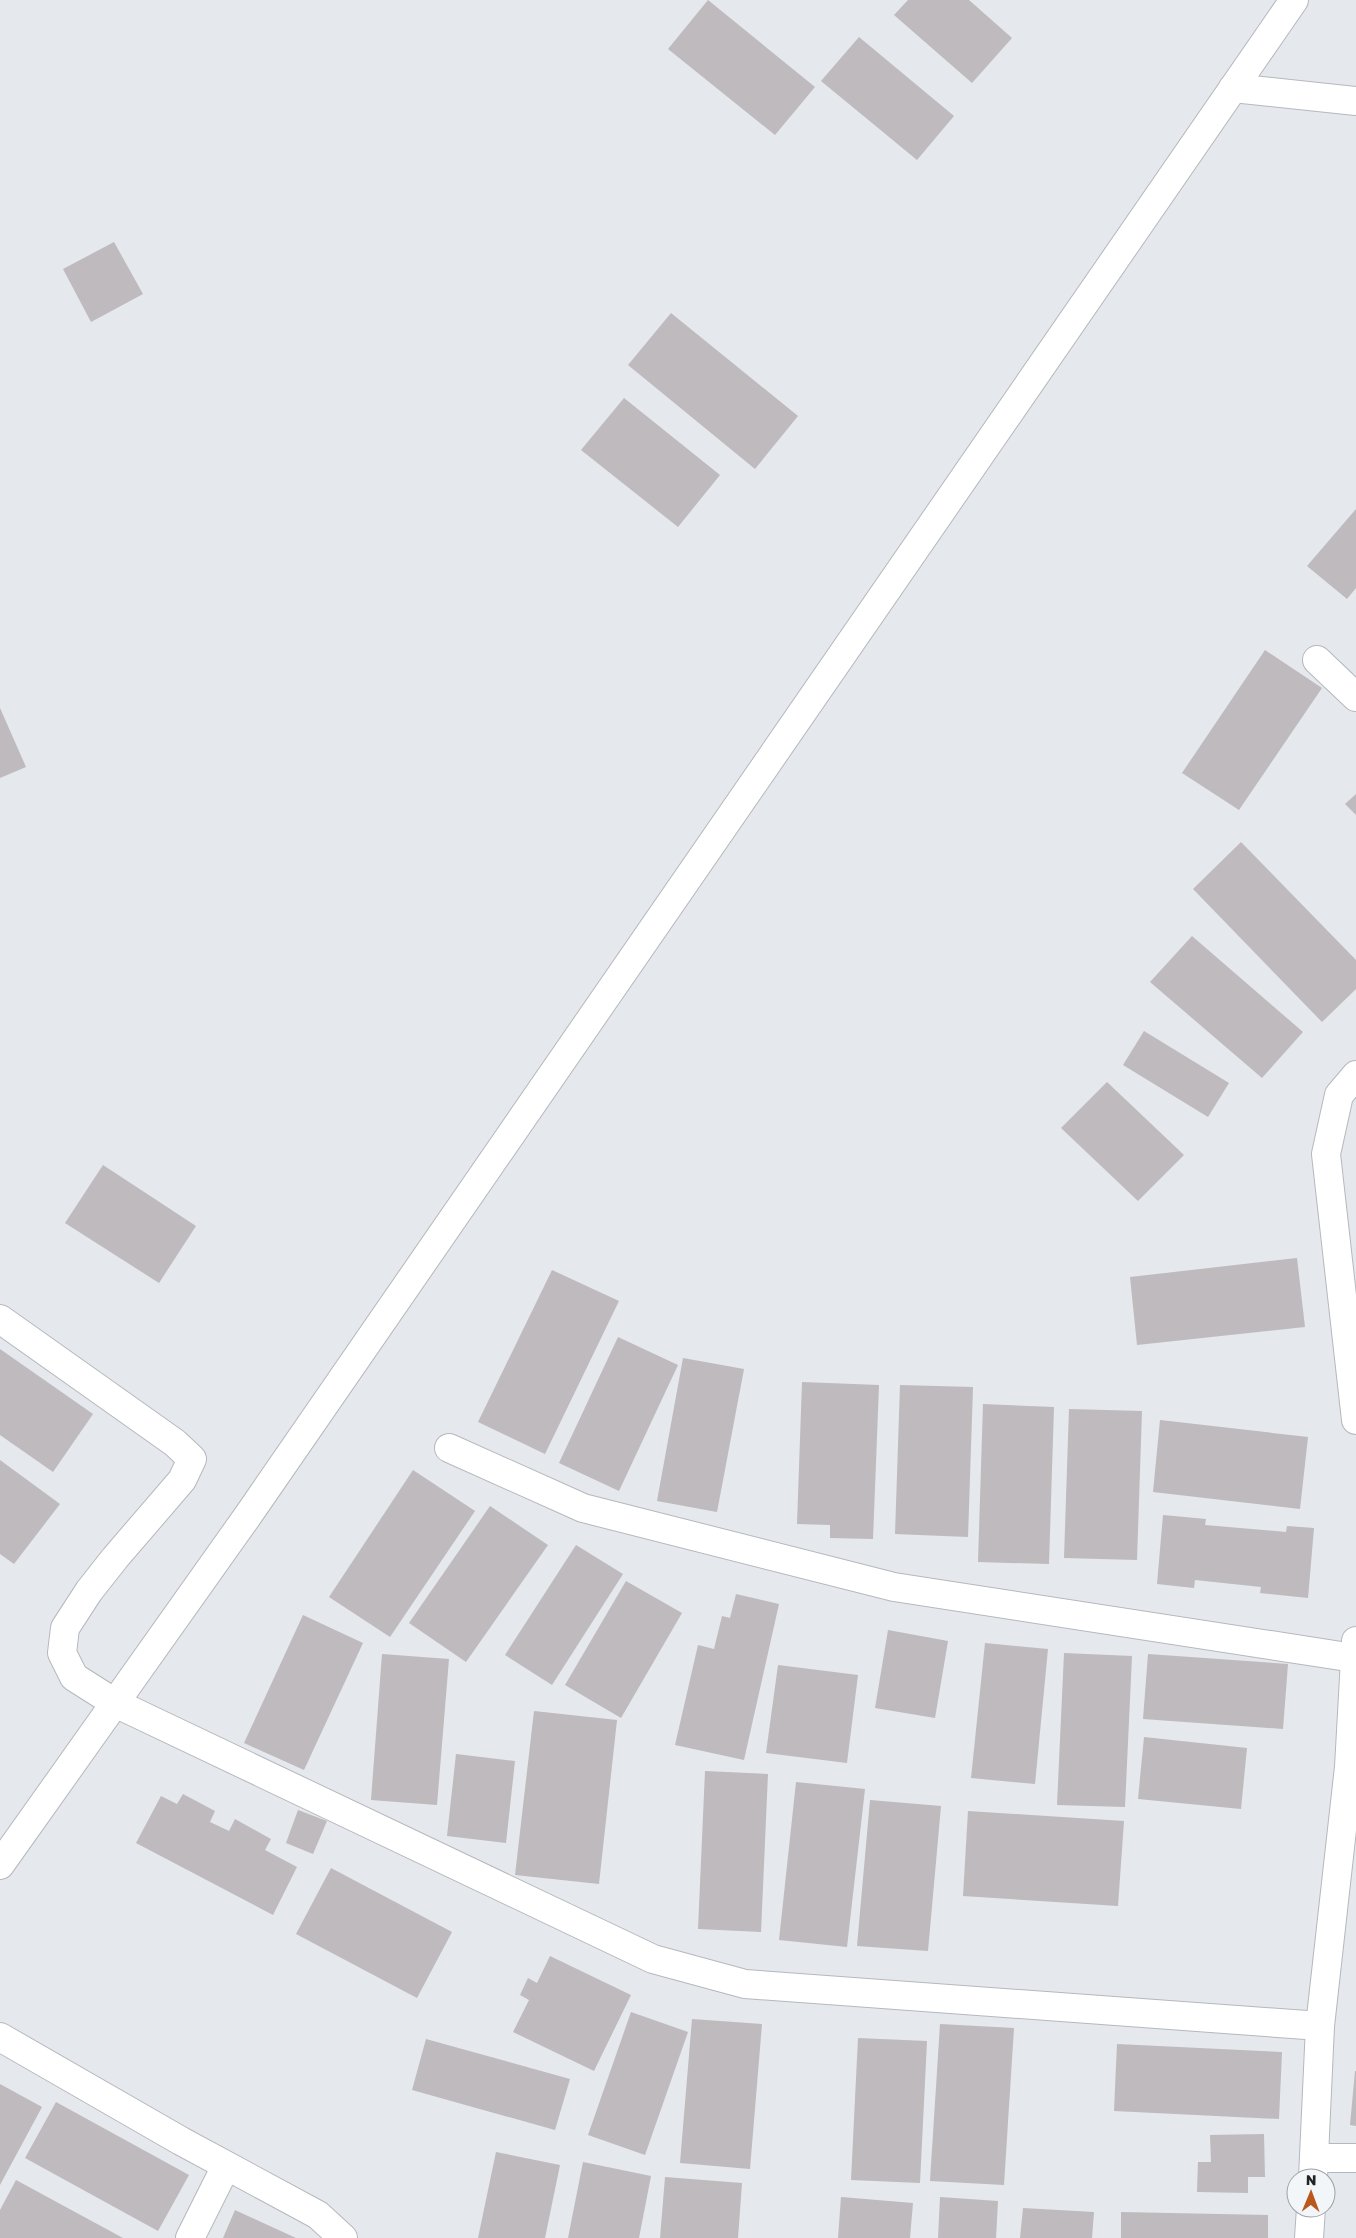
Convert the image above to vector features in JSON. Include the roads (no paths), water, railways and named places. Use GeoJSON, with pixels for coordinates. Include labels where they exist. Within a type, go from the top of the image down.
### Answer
{"type":"FeatureCollection","features":[{"type":"Feature","properties":{"kind":"street"},"geometry":{"type":"LineString","coordinates":[[0,1865],[249,1514],[1294,0]]}},
{"type":"Feature","properties":{"kind":"street"},"geometry":{"type":"LineString","coordinates":[[1233,88],[1356,101]]}},
{"type":"Feature","properties":{"kind":"street"},"geometry":{"type":"LineString","coordinates":[[1318,660],[1356,697]]}},
{"type":"Feature","properties":{"kind":"street"},"geometry":{"type":"LineString","coordinates":[[1356,1075],[1339,1095],[1326,1154],[1356,1420]]}},
{"type":"Feature","properties":{"kind":"street"},"geometry":{"type":"LineString","coordinates":[[0,1319],[175,1444],[192,1459],[182,1480],[115,1558],[89,1591],[65,1628],[62,1653],[74,1678],[115,1703],[653,1959],[735,1982],[1320,2026]]}},
{"type":"Feature","properties":{"kind":"street"},"geometry":{"type":"LineString","coordinates":[[449,1448],[583,1508],[894,1587],[1355,1649],[1353,1767],[1320,2026],[1313,2168],[1356,2158]]}},
{"type":"Feature","properties":{"kind":"street"},"geometry":{"type":"LineString","coordinates":[[0,2037],[226,2166],[318,2215],[343,2238]]}},
{"type":"Feature","properties":{"kind":"street"},"geometry":{"type":"LineString","coordinates":[[190,2238],[226,2166]]}},
{"type":"Feature","properties":{"kind":"street"},"geometry":{"type":"LineString","coordinates":[[1309,2238],[1310,2218]]}}]}
